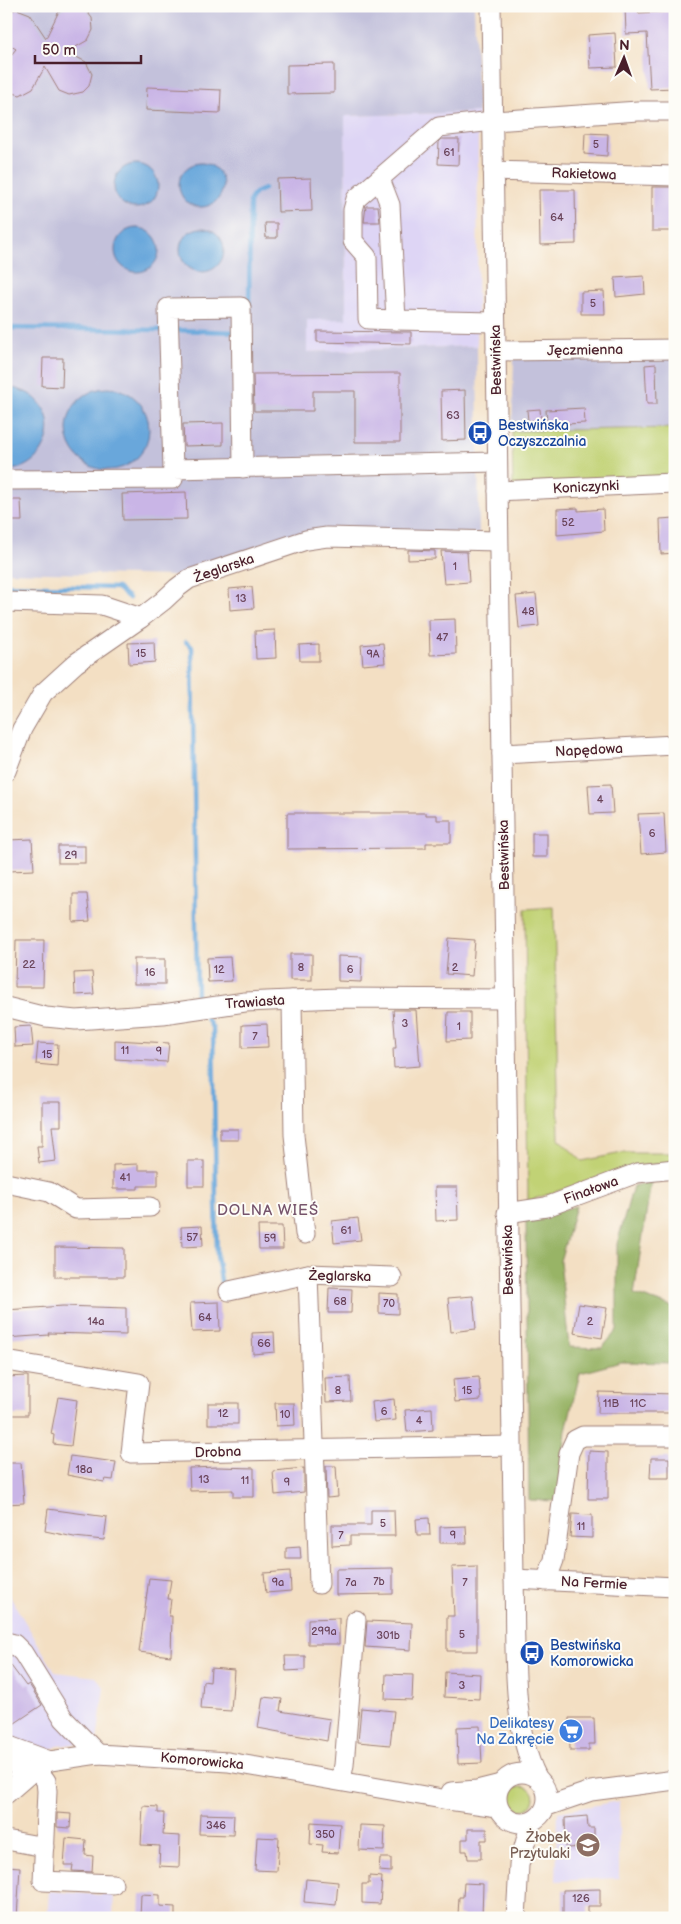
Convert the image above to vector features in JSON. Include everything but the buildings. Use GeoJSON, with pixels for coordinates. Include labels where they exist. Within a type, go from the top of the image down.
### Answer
{"type":"FeatureCollection","features":[{"type":"Feature","properties":{"kind":"street","name":"Bestwińska"},"geometry":{"type":"LineString","coordinates":[[491,6],[506,999],[507,1213],[514,1579],[519,1704],[526,1750],[539,1780]]}},
{"type":"Feature","properties":{"kind":"street"},"geometry":{"type":"LineString","coordinates":[[495,322],[368,320],[367,257],[353,241],[353,210],[356,199],[439,127],[638,110],[675,111]]}},
{"type":"Feature","properties":{"kind":"street","name":"Rakietowa"},"geometry":{"type":"LineString","coordinates":[[493,171],[675,176]]}},
{"type":"Feature","properties":{"kind":"street"},"geometry":{"type":"LineString","coordinates":[[380,179],[390,205],[396,320]]}},
{"type":"Feature","properties":{"kind":"street"},"geometry":{"type":"LineString","coordinates":[[6,480],[173,479],[168,308],[240,307],[243,468]]}},
{"type":"Feature","properties":{"kind":"street","name":"Jęczmienna"},"geometry":{"type":"LineString","coordinates":[[496,352],[675,349]]}},
{"type":"Feature","properties":{"kind":"street"},"geometry":{"type":"LineString","coordinates":[[173,469],[497,462]]}},
{"type":"Feature","properties":{"kind":"street","name":"Koniczynki"},"geometry":{"type":"LineString","coordinates":[[498,492],[674,483]]}},
{"type":"Feature","properties":{"kind":"street","name":"Żeglarska"},"geometry":{"type":"LineString","coordinates":[[6,771],[22,729],[43,693],[76,663],[141,618],[189,579],[306,540],[327,537],[498,541]]}},
{"type":"Feature","properties":{"kind":"street"},"geometry":{"type":"LineString","coordinates":[[6,602],[102,605],[141,618]]}},
{"type":"Feature","properties":{"kind":"street","name":"Napędowa"},"geometry":{"type":"LineString","coordinates":[[502,754],[675,745]]}},
{"type":"Feature","properties":{"kind":"street","name":"Trawiasta"},"geometry":{"type":"LineString","coordinates":[[6,1007],[46,1017],[76,1020],[163,1014],[245,1002],[506,999]]}},
{"type":"Feature","properties":{"kind":"street"},"geometry":{"type":"LineString","coordinates":[[292,1000],[294,1135],[305,1234]]}},
{"type":"Feature","properties":{"kind":"street","name":"Finałowa"},"geometry":{"type":"LineString","coordinates":[[507,1213],[546,1207],[637,1173],[675,1169]]}},
{"type":"Feature","properties":{"kind":"street"},"geometry":{"type":"LineString","coordinates":[[6,1183],[48,1192],[76,1209],[150,1207]]}},
{"type":"Feature","properties":{"kind":"street"},"geometry":{"type":"LineString","coordinates":[[308,1274],[313,1450],[320,1584]]}},
{"type":"Feature","properties":{"kind":"street","name":"Żeglarska"},"geometry":{"type":"LineString","coordinates":[[229,1292],[308,1274],[392,1277]]}},
{"type":"Feature","properties":{"kind":"street","name":"Drobna"},"geometry":{"type":"LineString","coordinates":[[6,1361],[139,1383],[131,1453],[511,1446]]}},
{"type":"Feature","properties":{"kind":"street"},"geometry":{"type":"LineString","coordinates":[[546,1581],[554,1560],[569,1453],[575,1440],[583,1436],[675,1436]]}},
{"type":"Feature","properties":{"kind":"street","name":"Na Fermie"},"geometry":{"type":"LineString","coordinates":[[514,1579],[675,1587]]}},
{"type":"Feature","properties":{"kind":"street"},"geometry":{"type":"LineString","coordinates":[[341,1780],[356,1620]]}},
{"type":"Feature","properties":{"kind":"street"},"geometry":{"type":"LineString","coordinates":[[6,1642],[14,1644],[23,1653],[64,1719],[98,1754]]}},
{"type":"Feature","properties":{"kind":"street","name":"Bestwińska"},"geometry":{"type":"LineString","coordinates":[[504,1781],[512,1766],[519,1704]]}},
{"type":"Feature","properties":{"kind":"street"},"geometry":{"type":"LineString","coordinates":[[9,1745],[43,1765],[47,1791],[43,1881],[113,1884]]}},
{"type":"Feature","properties":{"kind":"street"},"geometry":{"type":"LineString","coordinates":[[9,1745],[19,1763],[20,1781]]}},
{"type":"Feature","properties":{"kind":"street","name":"Komorowicka"},"geometry":{"type":"LineString","coordinates":[[43,1765],[98,1754],[212,1760],[341,1780],[503,1813]]}},
{"type":"Feature","properties":{"kind":"street"},"geometry":{"type":"LineString","coordinates":[[6,1794],[20,1781],[43,1765]]}},
{"type":"Feature","properties":{"kind":"street"},"geometry":{"type":"LineString","coordinates":[[518,1865],[498,1791],[504,1781],[522,1773],[539,1780],[591,1791]]}},
{"type":"Feature","properties":{"kind":"street"},"geometry":{"type":"LineString","coordinates":[[503,1813],[515,1823],[531,1822],[543,1813],[547,1806],[546,1790],[539,1780]]}},
{"type":"Feature","properties":{"kind":"street"},"geometry":{"type":"LineString","coordinates":[[547,1806],[591,1791],[675,1780]]}},
{"type":"Feature","properties":{"kind":"street","name":"Komorowicka"},"geometry":{"type":"LineString","coordinates":[[408,1793],[477,1790],[504,1781]]}},
{"type":"Feature","properties":{"kind":"street"},"geometry":{"type":"LineString","coordinates":[[516,1918],[518,1865],[531,1822]]}},
{"type":"Feature","properties":{"kind":"street"},"geometry":{"type":"LineString","coordinates":[[6,1840],[45,1847]]}},
{"type":"Feature","properties":{"kind":"shaded area"},"geometry":{"type":"Polygon","coordinates":[[[6,6],[474,6],[478,112],[345,116],[346,319],[307,320],[307,352],[477,346],[479,534],[317,530],[178,576],[6,572],[6,6]]]}},
{"type":"Feature","properties":{"kind":"shaded area"},"geometry":{"type":"Polygon","coordinates":[[[478,112],[477,346],[307,352],[307,319],[346,319],[345,116],[478,112]]]}},
{"type":"Feature","properties":{"kind":"shaded area"},"geometry":{"type":"Polygon","coordinates":[[[675,356],[675,428],[512,431],[514,359],[675,356]]]}},
{"type":"Feature","properties":{"kind":"shaded area"},"geometry":{"type":"Polygon","coordinates":[[[6,1590],[55,1672],[96,1677],[104,1687],[97,1741],[58,1746],[41,1754],[6,1738],[6,1590]]]}},
{"type":"Feature","properties":{"kind":"shaded area","name":"Żłobek Przytulaki"},"geometry":{"type":"Polygon","coordinates":[[[619,1801],[619,1878],[556,1881],[558,1812],[619,1801]]]}},
{"type":"Feature","properties":{"kind":"shaded area"},"geometry":{"type":"Polygon","coordinates":[[[114,1890],[113,1918],[47,1918],[49,1891],[100,1895],[114,1890]]]}},
{"type":"Feature","properties":{"kind":"green space"},"geometry":{"type":"Polygon","coordinates":[[[675,428],[675,479],[513,488],[512,431],[675,428]]]}},
{"type":"Feature","properties":{"kind":"green space"},"geometry":{"type":"Polygon","coordinates":[[[554,907],[559,1139],[582,1161],[622,1153],[675,1153],[675,1162],[630,1167],[528,1201],[525,909],[554,907]]]}},
{"type":"Feature","properties":{"kind":"green space"},"geometry":{"type":"Polygon","coordinates":[[[651,1182],[634,1294],[675,1308],[675,1363],[621,1362],[580,1373],[566,1430],[558,1501],[529,1500],[526,1220],[576,1206],[560,1261],[569,1347],[602,1348],[617,1330],[617,1244],[633,1186],[651,1182]]]}},
{"type":"Feature","properties":{"kind":"green space"},"geometry":{"type":"Polygon","coordinates":[[[522,1786],[530,1790],[534,1798],[530,1806],[522,1810],[514,1806],[510,1798],[514,1790],[522,1786]]]}},
{"type":"Feature","properties":{"kind":"water"},"geometry":{"type":"Polygon","coordinates":[[[201,163],[213,167],[219,173],[223,185],[219,197],[213,203],[201,207],[189,203],[183,197],[179,185],[183,173],[189,167],[201,163]]]}},
{"type":"Feature","properties":{"kind":"water"},"geometry":{"type":"Polygon","coordinates":[[[136,164],[148,168],[154,174],[158,186],[154,198],[148,204],[136,208],[124,204],[118,198],[114,186],[118,174],[124,168],[136,164]]]}},
{"type":"Feature","properties":{"kind":"water"},"geometry":{"type":"Polygon","coordinates":[[[137,228],[149,232],[155,238],[159,250],[155,262],[149,268],[137,272],[125,268],[119,262],[115,250],[119,238],[125,232],[137,228]]]}},
{"type":"Feature","properties":{"kind":"water"},"geometry":{"type":"Polygon","coordinates":[[[202,228],[214,232],[220,238],[224,250],[220,262],[214,268],[202,272],[190,268],[184,262],[180,250],[184,238],[190,232],[202,228]]]}},
{"type":"Feature","properties":{"kind":"water"},"geometry":{"type":"Polygon","coordinates":[[[7,387],[24,391],[38,401],[45,411],[48,435],[38,455],[29,463],[18,468],[6,470],[7,387]]]}},
{"type":"Feature","properties":{"kind":"water"},"geometry":{"type":"Polygon","coordinates":[[[100,388],[116,388],[131,395],[142,406],[149,421],[146,445],[137,458],[116,470],[100,470],[85,463],[74,452],[67,437],[67,421],[74,406],[85,395],[100,388]]]}},
{"type":"Feature","properties":{"kind":"waterway"},"geometry":{"type":"LineString","coordinates":[[249,309],[250,200],[255,193],[264,189]]}},
{"type":"Feature","properties":{"kind":"waterway"},"geometry":{"type":"LineString","coordinates":[[6,328],[160,330]]}},
{"type":"Feature","properties":{"kind":"waterway"},"geometry":{"type":"LineString","coordinates":[[174,330],[237,332]]}},
{"type":"Feature","properties":{"kind":"waterway"},"geometry":{"type":"LineString","coordinates":[[6,585],[117,588],[129,598]]}},
{"type":"Feature","properties":{"kind":"waterway"},"geometry":{"type":"LineString","coordinates":[[186,642],[192,647],[197,999]]}},
{"type":"Feature","properties":{"kind":"waterway"},"geometry":{"type":"LineString","coordinates":[[206,1017],[213,1029],[217,1256],[222,1286]]}},
{"type":"Feature","properties":{"kind":"place","name":"Bestwińska Oczyszczalnia"},"geometry":{"type":"Point","coordinates":[480,433]}},
{"type":"Feature","properties":{"kind":"place","name":"Bestwińska Komorowicka"},"geometry":{"type":"Point","coordinates":[532,1653]}},
{"type":"Feature","properties":{"kind":"place","name":"Delikatesy Na Zakręcie"},"geometry":{"type":"Point","coordinates":[571,1731]}},
{"type":"Feature","properties":{"kind":"place","name":"Żłobek Przytulaki"},"geometry":{"type":"Point","coordinates":[588,1845]}},
{"type":"Feature","properties":{"kind":"district","name":"DOLNA WIEŚ"},"geometry":{"type":"Point","coordinates":[268,1210]}}]}
